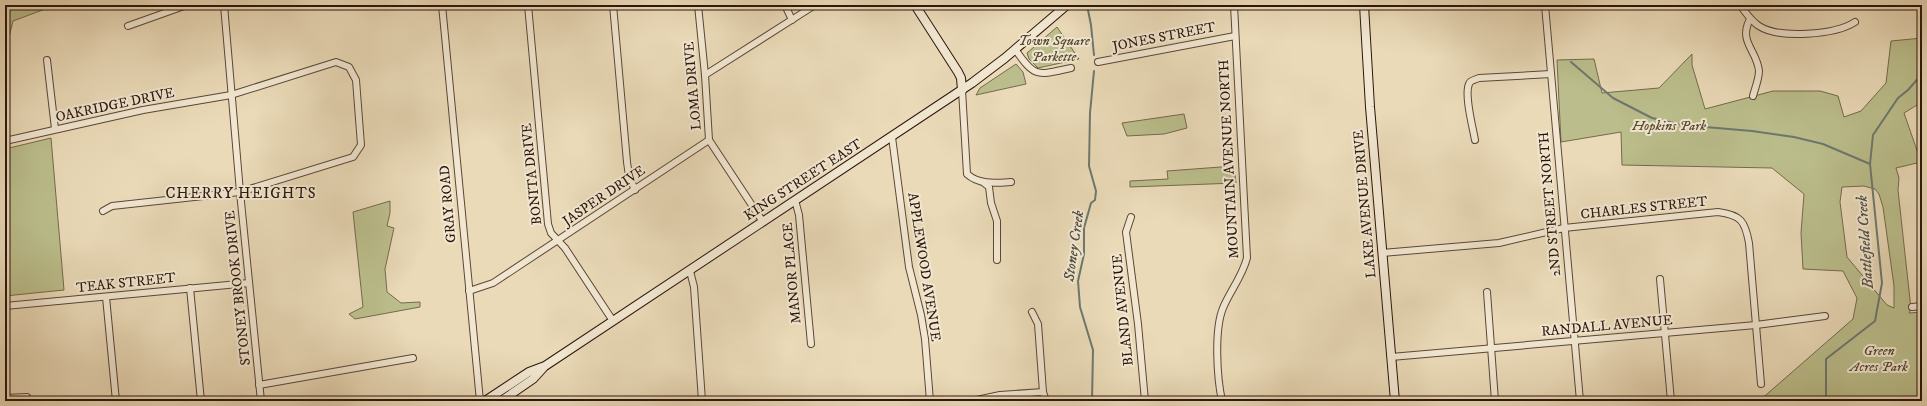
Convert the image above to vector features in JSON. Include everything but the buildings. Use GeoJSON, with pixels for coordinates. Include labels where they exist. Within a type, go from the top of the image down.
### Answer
{"type":"FeatureCollection","features":[{"type":"Feature","properties":{"kind":"main road"},"geometry":{"type":"LineString","coordinates":[[915,5],[958,72],[961,78],[962,90]]}},
{"type":"Feature","properties":{"kind":"main road","name":"KING STREET EAST"},"geometry":{"type":"LineString","coordinates":[[485,401],[529,372],[545,366],[962,90],[1015,49],[1067,5]]}},
{"type":"Feature","properties":{"kind":"main road","name":"LAKE AVENUE DRIVE"},"geometry":{"type":"LineString","coordinates":[[1364,5],[1370,107],[1395,401]]}},
{"type":"Feature","properties":{"kind":"main road","name":"KING STREET EAST"},"geometry":{"type":"LineString","coordinates":[[501,401],[533,379],[545,366]]}},
{"type":"Feature","properties":{"kind":"street"},"geometry":{"type":"LineString","coordinates":[[128,26],[188,5]]}},
{"type":"Feature","properties":{"kind":"street","name":"STONEY BROOK DRIVE"},"geometry":{"type":"LineString","coordinates":[[224,5],[240,192],[261,401]]}},
{"type":"Feature","properties":{"kind":"street","name":"GRAY ROAD"},"geometry":{"type":"LineString","coordinates":[[442,5],[480,401]]}},
{"type":"Feature","properties":{"kind":"street","name":"BONITA DRIVE"},"geometry":{"type":"LineString","coordinates":[[528,5],[546,211],[551,232],[613,321]]}},
{"type":"Feature","properties":{"kind":"street"},"geometry":{"type":"LineString","coordinates":[[613,5],[627,162],[629,176],[635,190]]}},
{"type":"Feature","properties":{"kind":"street","name":"LOMA DRIVE"},"geometry":{"type":"LineString","coordinates":[[698,5],[705,75],[709,140],[763,222]]}},
{"type":"Feature","properties":{"kind":"street"},"geometry":{"type":"LineString","coordinates":[[785,5],[792,20]]}},
{"type":"Feature","properties":{"kind":"street"},"geometry":{"type":"LineString","coordinates":[[705,75],[815,5]]}},
{"type":"Feature","properties":{"kind":"street","name":"MOUNTAIN AVENUE NORTH"},"geometry":{"type":"LineString","coordinates":[[1222,401],[1217,344],[1218,322],[1223,308],[1245,270],[1247,258],[1234,5]]}},
{"type":"Feature","properties":{"kind":"street","name":"2ND STREET NORTH"},"geometry":{"type":"LineString","coordinates":[[1545,5],[1580,401]]}},
{"type":"Feature","properties":{"kind":"street"},"geometry":{"type":"LineString","coordinates":[[1740,5],[1750,19],[1760,27],[1786,34],[1846,28],[1855,22]]}},
{"type":"Feature","properties":{"kind":"street"},"geometry":{"type":"LineString","coordinates":[[1750,19],[1746,27],[1746,39],[1758,66],[1759,73],[1753,96]]}},
{"type":"Feature","properties":{"kind":"street","name":"JONES STREET"},"geometry":{"type":"LineString","coordinates":[[1098,62],[1235,36]]}},
{"type":"Feature","properties":{"kind":"street"},"geometry":{"type":"LineString","coordinates":[[1015,49],[1028,68],[1035,72],[1042,74],[1071,68]]}},
{"type":"Feature","properties":{"kind":"street"},"geometry":{"type":"LineString","coordinates":[[47,60],[55,130]]}},
{"type":"Feature","properties":{"kind":"street","name":"OAKRIDGE DRIVE"},"geometry":{"type":"LineString","coordinates":[[5,141],[143,110],[231,95],[336,62],[349,67],[356,80],[362,145],[353,157],[240,192],[112,206],[103,211]]}},
{"type":"Feature","properties":{"kind":"street"},"geometry":{"type":"LineString","coordinates":[[1475,140],[1468,94],[1468,85],[1471,81],[1479,78],[1551,74]]}},
{"type":"Feature","properties":{"kind":"street"},"geometry":{"type":"LineString","coordinates":[[962,90],[967,174],[989,187],[991,203],[997,221],[997,260]]}},
{"type":"Feature","properties":{"kind":"street","name":"APPLEWOOD AVENUE"},"geometry":{"type":"LineString","coordinates":[[892,136],[909,267],[921,315],[925,339],[930,401]]}},
{"type":"Feature","properties":{"kind":"street","name":"JASPER DRIVE"},"geometry":{"type":"LineString","coordinates":[[469,291],[493,282],[709,140]]}},
{"type":"Feature","properties":{"kind":"street"},"geometry":{"type":"LineString","coordinates":[[984,183],[1011,182]]}},
{"type":"Feature","properties":{"kind":"street","name":"MANOR PLACE"},"geometry":{"type":"LineString","coordinates":[[795,200],[799,215],[811,344]]}},
{"type":"Feature","properties":{"kind":"street","name":"CHARLES STREET"},"geometry":{"type":"LineString","coordinates":[[1382,253],[1499,243],[1564,228],[1718,212],[1735,216],[1742,221],[1746,229],[1761,384]]}},
{"type":"Feature","properties":{"kind":"street","name":"BLAND AVENUE"},"geometry":{"type":"LineString","coordinates":[[1131,217],[1126,232],[1138,324],[1145,401]]}},
{"type":"Feature","properties":{"kind":"street"},"geometry":{"type":"LineString","coordinates":[[690,271],[694,287],[702,401]]}},
{"type":"Feature","properties":{"kind":"street"},"geometry":{"type":"LineString","coordinates":[[1660,279],[1671,401]]}},
{"type":"Feature","properties":{"kind":"street","name":"TEAK STREET"},"geometry":{"type":"LineString","coordinates":[[5,306],[106,298],[249,283]]}},
{"type":"Feature","properties":{"kind":"street"},"geometry":{"type":"LineString","coordinates":[[190,288],[201,401]]}},
{"type":"Feature","properties":{"kind":"street"},"geometry":{"type":"LineString","coordinates":[[1487,292],[1495,401]]}},
{"type":"Feature","properties":{"kind":"street"},"geometry":{"type":"LineString","coordinates":[[106,298],[116,401]]}},
{"type":"Feature","properties":{"kind":"street"},"geometry":{"type":"LineString","coordinates":[[1912,307],[1922,306]]}},
{"type":"Feature","properties":{"kind":"street"},"geometry":{"type":"LineString","coordinates":[[1032,312],[1038,324],[1043,392],[1046,401]]}},
{"type":"Feature","properties":{"kind":"street","name":"RANDALL AVENUE"},"geometry":{"type":"LineString","coordinates":[[1391,357],[1756,325],[1825,316]]}},
{"type":"Feature","properties":{"kind":"street"},"geometry":{"type":"LineString","coordinates":[[259,385],[413,358]]}},
{"type":"Feature","properties":{"kind":"street"},"geometry":{"type":"LineString","coordinates":[[972,401],[1000,395],[1043,392]]}},
{"type":"Feature","properties":{"kind":"street"},"geometry":{"type":"LineString","coordinates":[[5,398],[27,397]]}},
{"type":"Feature","properties":{"kind":"green space"},"geometry":{"type":"Polygon","coordinates":[[[5,5],[56,5],[13,21],[5,53],[5,5]]]}},
{"type":"Feature","properties":{"kind":"green space","name":"Town Square Parkette"},"geometry":{"type":"Polygon","coordinates":[[[1057,27],[1079,59],[1038,68],[1029,59],[1027,53],[1057,27]]]}},
{"type":"Feature","properties":{"kind":"green space"},"geometry":{"type":"Polygon","coordinates":[[[1922,38],[1922,102],[1904,113],[1921,162],[1896,168],[1899,178],[1898,190],[1911,309],[1909,313],[1922,312],[1922,401],[1759,401],[1853,319],[1857,298],[1843,271],[1803,269],[1801,233],[1804,194],[1772,168],[1622,165],[1621,132],[1561,142],[1557,60],[1594,59],[1602,93],[1659,88],[1692,54],[1692,65],[1705,109],[1773,91],[1820,91],[1838,96],[1844,117],[1861,111],[1886,83],[1891,41],[1922,38]],[[1864,186],[1842,187],[1840,202],[1847,257],[1887,305],[1894,308],[1894,286],[1883,207],[1879,194],[1875,189],[1864,186]]]}},
{"type":"Feature","properties":{"kind":"green space"},"geometry":{"type":"Polygon","coordinates":[[[1016,64],[1023,72],[1026,84],[976,95],[980,88],[1016,64]]]}},
{"type":"Feature","properties":{"kind":"green space"},"geometry":{"type":"Polygon","coordinates":[[[1184,114],[1187,128],[1164,134],[1127,136],[1122,123],[1184,114]]]}},
{"type":"Feature","properties":{"kind":"green space"},"geometry":{"type":"Polygon","coordinates":[[[51,138],[64,290],[5,296],[5,149],[51,138]]]}},
{"type":"Feature","properties":{"kind":"green space"},"geometry":{"type":"Polygon","coordinates":[[[1234,166],[1236,183],[1130,187],[1130,181],[1168,179],[1167,171],[1234,166]]]}},
{"type":"Feature","properties":{"kind":"green space"},"geometry":{"type":"Polygon","coordinates":[[[390,201],[390,213],[387,226],[394,228],[385,269],[387,292],[401,303],[420,302],[420,307],[355,319],[349,314],[363,307],[353,212],[390,201]]]}},
{"type":"Feature","properties":{"kind":"waterway","name":"Stoney Creek"},"geometry":{"type":"LineString","coordinates":[[1087,5],[1094,55]]}},
{"type":"Feature","properties":{"kind":"waterway"},"geometry":{"type":"LineString","coordinates":[[1571,62],[1613,98],[1652,118],[1682,125],[1752,131],[1794,137],[1823,144],[1870,164]]}},
{"type":"Feature","properties":{"kind":"waterway","name":"Stoney Creek"},"geometry":{"type":"LineString","coordinates":[[1092,401],[1093,350],[1080,307],[1078,281],[1084,254],[1084,228],[1091,203],[1095,200],[1096,191],[1089,166],[1090,113],[1094,71]]}},
{"type":"Feature","properties":{"kind":"waterway","name":"Battlefield Creek"},"geometry":{"type":"LineString","coordinates":[[1826,401],[1826,359],[1875,321],[1882,283],[1870,164],[1873,135],[1898,98],[1908,90],[1922,74]]}},
{"type":"Feature","properties":{"kind":"district","name":"CHERRY HEIGHTS"},"geometry":{"type":"Point","coordinates":[241,193]}},
{"type":"Feature","properties":{"kind":"park label","name":"Hopkins Park"},"geometry":{"type":"Point","coordinates":[1669,126]}},
{"type":"Feature","properties":{"kind":"park label","name":"Green Acres Park"},"geometry":{"type":"Point","coordinates":[1879,360]}}]}
